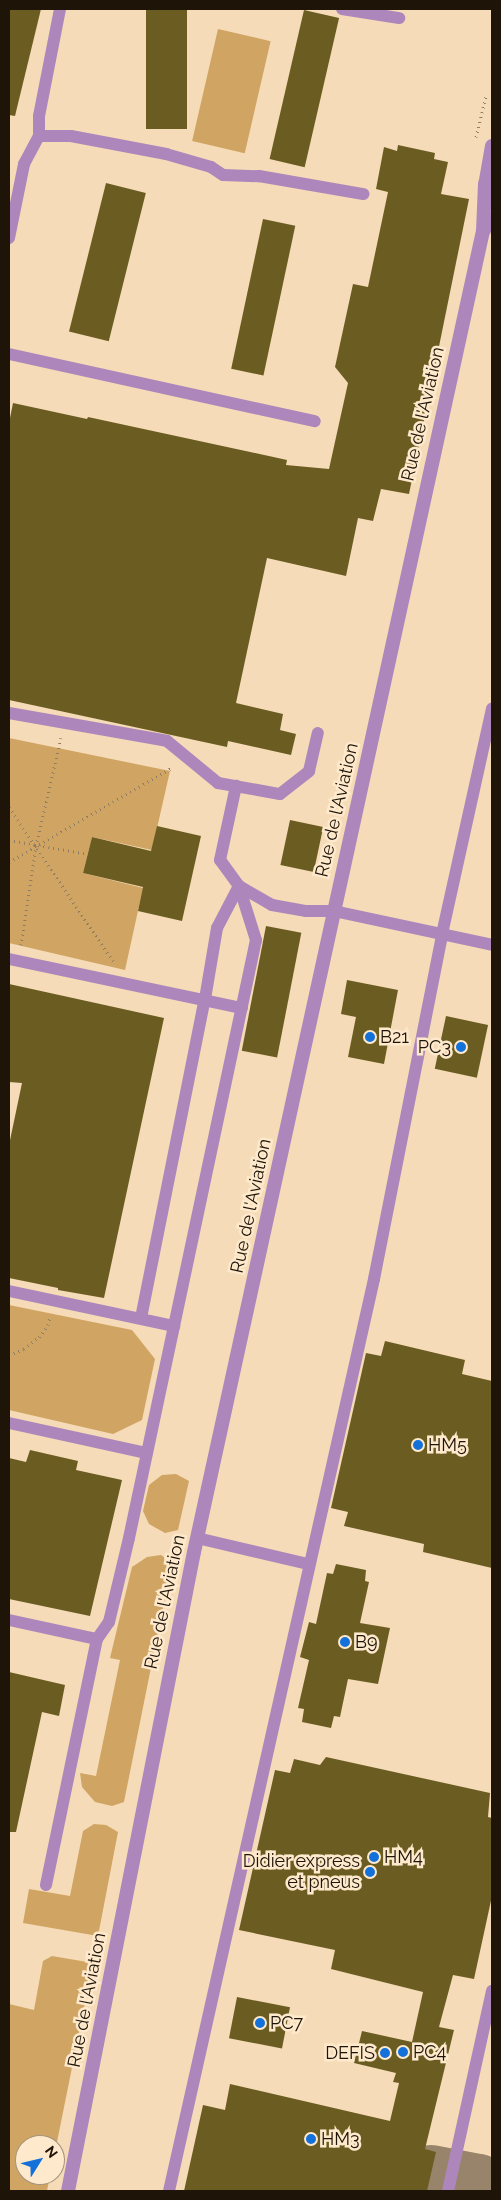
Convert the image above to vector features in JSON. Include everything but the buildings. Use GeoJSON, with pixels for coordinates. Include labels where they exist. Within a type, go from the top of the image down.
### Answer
{"type":"FeatureCollection","features":[{"type":"Feature","properties":{"kind":"street","name":"Rue de l'Aviation"},"geometry":{"type":"LineString","coordinates":[[488,232],[484,184],[492,146]]}},
{"type":"Feature","properties":{"kind":"street","name":"Rue de l'Aviation"},"geometry":{"type":"LineString","coordinates":[[68,2191],[197,1538],[334,911],[492,219]]}},
{"type":"Feature","properties":{"kind":"lane"},"geometry":{"type":"LineString","coordinates":[[9,238],[24,164],[39,136],[38,116],[60,9]]}},
{"type":"Feature","properties":{"kind":"lane"},"geometry":{"type":"LineString","coordinates":[[342,9],[399,18]]}},
{"type":"Feature","properties":{"kind":"lane"},"geometry":{"type":"LineString","coordinates":[[39,136],[71,136],[166,154],[211,167],[223,175],[259,176],[363,194]]}},
{"type":"Feature","properties":{"kind":"lane"},"geometry":{"type":"LineString","coordinates":[[9,354],[316,422]]}},
{"type":"Feature","properties":{"kind":"lane"},"geometry":{"type":"LineString","coordinates":[[168,2191],[308,1564],[374,1279],[442,934],[492,708]]}},
{"type":"Feature","properties":{"kind":"lane"},"geometry":{"type":"LineString","coordinates":[[9,713],[168,741],[218,783],[280,794],[309,771],[318,733]]}},
{"type":"Feature","properties":{"kind":"lane"},"geometry":{"type":"LineString","coordinates":[[46,1885],[97,1639],[109,1622],[147,1454],[256,940],[239,886],[220,860],[236,786]]}},
{"type":"Feature","properties":{"kind":"lane"},"geometry":{"type":"LineString","coordinates":[[239,886],[272,904],[306,911],[334,911],[492,945]]}},
{"type":"Feature","properties":{"kind":"lane"},"geometry":{"type":"LineString","coordinates":[[141,1318],[205,999],[217,928],[239,886]]}},
{"type":"Feature","properties":{"kind":"lane"},"geometry":{"type":"LineString","coordinates":[[14,960],[242,1008]]}},
{"type":"Feature","properties":{"kind":"lane"},"geometry":{"type":"LineString","coordinates":[[9,1291],[174,1326]]}},
{"type":"Feature","properties":{"kind":"lane"},"geometry":{"type":"LineString","coordinates":[[9,1423],[147,1454]]}},
{"type":"Feature","properties":{"kind":"lane"},"geometry":{"type":"LineString","coordinates":[[197,1538],[308,1564]]}},
{"type":"Feature","properties":{"kind":"lane"},"geometry":{"type":"LineString","coordinates":[[9,1620],[97,1639]]}},
{"type":"Feature","properties":{"kind":"lane"},"geometry":{"type":"LineString","coordinates":[[448,2191],[492,1991]]}},
{"type":"Feature","properties":{"kind":"path"},"geometry":{"type":"LineString","coordinates":[[474,146],[486,96]]}},
{"type":"Feature","properties":{"kind":"path"},"geometry":{"type":"LineString","coordinates":[[14,960],[36,846],[65,723]]}},
{"type":"Feature","properties":{"kind":"path"},"geometry":{"type":"LineString","coordinates":[[9,862],[188,758]]}},
{"type":"Feature","properties":{"kind":"path"},"geometry":{"type":"LineString","coordinates":[[9,807],[128,983]]}},
{"type":"Feature","properties":{"kind":"path"},"geometry":{"type":"LineString","coordinates":[[9,840],[88,854]]}},
{"type":"Feature","properties":{"kind":"path"},"geometry":{"type":"LineString","coordinates":[[9,1355],[24,1349],[40,1337],[48,1325],[54,1300]]}},
{"type":"Feature","properties":{"kind":"shaded area"},"geometry":{"type":"Polygon","coordinates":[[[218,29],[271,41],[245,153],[192,141],[218,29]]]}},
{"type":"Feature","properties":{"kind":"shaded area"},"geometry":{"type":"Polygon","coordinates":[[[9,738],[170,771],[152,850],[92,837],[83,873],[143,888],[125,970],[9,943],[9,738]]]}},
{"type":"Feature","properties":{"kind":"shaded area"},"geometry":{"type":"Polygon","coordinates":[[[9,1305],[132,1330],[155,1359],[142,1420],[113,1434],[9,1410],[9,1305]]]}},
{"type":"Feature","properties":{"kind":"shaded area"},"geometry":{"type":"Polygon","coordinates":[[[176,1474],[189,1481],[178,1530],[165,1533],[149,1524],[143,1511],[149,1485],[162,1475],[176,1474]]]}},
{"type":"Feature","properties":{"kind":"shaded area"},"geometry":{"type":"Polygon","coordinates":[[[161,1555],[172,1563],[124,1802],[112,1806],[95,1802],[82,1787],[80,1773],[96,1776],[120,1660],[110,1658],[132,1567],[147,1557],[161,1555]]]}},
{"type":"Feature","properties":{"kind":"shaded area"},"geometry":{"type":"Polygon","coordinates":[[[94,1824],[106,1825],[118,1832],[98,1936],[23,1923],[29,1889],[70,1896],[83,1831],[94,1824]]]}},
{"type":"Feature","properties":{"kind":"shaded area"},"geometry":{"type":"Polygon","coordinates":[[[52,1956],[93,1963],[58,2135],[15,2135],[15,2185],[48,2185],[47,2191],[9,2191],[9,2004],[34,2010],[43,1961],[52,1956]]]}},
{"type":"Feature","properties":{"kind":"taxiway"},"geometry":{"type":"LineString","coordinates":[[431,2174],[478,2183],[489,2191]]}},
{"type":"Feature","properties":{"kind":"place","name":"B21"},"geometry":{"type":"Point","coordinates":[370,1037]}},
{"type":"Feature","properties":{"kind":"place","name":"PC3"},"geometry":{"type":"Point","coordinates":[461,1047]}},
{"type":"Feature","properties":{"kind":"place","name":"HM5"},"geometry":{"type":"Point","coordinates":[418,1445]}},
{"type":"Feature","properties":{"kind":"place","name":"B9"},"geometry":{"type":"Point","coordinates":[345,1642]}},
{"type":"Feature","properties":{"kind":"place","name":"HM4"},"geometry":{"type":"Point","coordinates":[374,1857]}},
{"type":"Feature","properties":{"kind":"place","name":"Didier express et pneus"},"geometry":{"type":"Point","coordinates":[370,1872]}},
{"type":"Feature","properties":{"kind":"place","name":"PC7"},"geometry":{"type":"Point","coordinates":[260,2023]}},
{"type":"Feature","properties":{"kind":"place","name":"PC4"},"geometry":{"type":"Point","coordinates":[403,2052]}},
{"type":"Feature","properties":{"kind":"place","name":"DEFIS"},"geometry":{"type":"Point","coordinates":[385,2053]}},
{"type":"Feature","properties":{"kind":"place","name":"HM3"},"geometry":{"type":"Point","coordinates":[311,2139]}}]}
